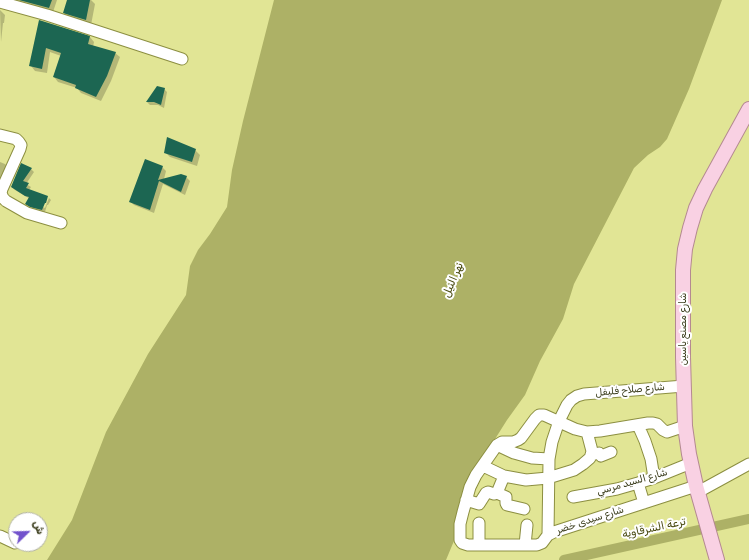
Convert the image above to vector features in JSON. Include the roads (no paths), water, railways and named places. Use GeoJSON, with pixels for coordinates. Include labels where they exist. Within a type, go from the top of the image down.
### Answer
{"type":"FeatureCollection","features":[{"type":"Feature","properties":{"kind":"main road","name":"شارع مصنع ياسين"},"geometry":{"type":"LineString","coordinates":[[716,558],[691,464],[685,426],[683,270],[685,249],[696,208],[749,109]]}},
{"type":"Feature","properties":{"kind":"street"},"geometry":{"type":"LineString","coordinates":[[0,2],[182,59]]}},
{"type":"Feature","properties":{"kind":"street"},"geometry":{"type":"LineString","coordinates":[[0,135],[16,139],[21,145],[2,189],[1,193],[3,198],[27,213],[60,223]]}},
{"type":"Feature","properties":{"kind":"street","name":"شارع صلاح فليفل"},"geometry":{"type":"LineString","coordinates":[[559,422],[567,405],[577,396],[584,394],[684,386]]}},
{"type":"Feature","properties":{"kind":"street"},"geometry":{"type":"LineString","coordinates":[[524,508],[507,505],[506,497],[488,492],[486,492],[479,504],[466,500],[476,475],[496,445],[502,442],[513,442],[518,440],[537,417],[544,415],[575,430],[586,432],[653,423],[657,424],[667,432],[685,426]]}},
{"type":"Feature","properties":{"kind":"street"},"geometry":{"type":"LineString","coordinates":[[548,535],[549,459],[552,442],[559,422]]}},
{"type":"Feature","properties":{"kind":"street"},"geometry":{"type":"LineString","coordinates":[[638,425],[651,459],[654,478]]}},
{"type":"Feature","properties":{"kind":"street"},"geometry":{"type":"LineString","coordinates":[[586,432],[592,451],[591,455]]}},
{"type":"Feature","properties":{"kind":"street"},"geometry":{"type":"LineString","coordinates":[[496,445],[520,455],[532,458],[549,459]]}},
{"type":"Feature","properties":{"kind":"street"},"geometry":{"type":"LineString","coordinates":[[483,466],[504,476],[526,480],[548,478],[574,470],[583,464],[591,455],[599,452],[601,456],[610,452]]}},
{"type":"Feature","properties":{"kind":"street","name":"شارع السيد مرسي"},"geometry":{"type":"LineString","coordinates":[[573,497],[602,492],[638,483],[691,464]]}},
{"type":"Feature","properties":{"kind":"street","name":"شارع سيدى خضر"},"geometry":{"type":"LineString","coordinates":[[466,500],[460,524],[460,540],[462,543],[468,545],[537,545],[542,543],[548,535],[554,532],[644,503],[697,489],[749,464]]}},
{"type":"Feature","properties":{"kind":"street"},"geometry":{"type":"LineString","coordinates":[[497,494],[504,476]]}},
{"type":"Feature","properties":{"kind":"street"},"geometry":{"type":"LineString","coordinates":[[638,483],[644,503]]}},
{"type":"Feature","properties":{"kind":"street"},"geometry":{"type":"LineString","coordinates":[[479,523],[479,545]]}},
{"type":"Feature","properties":{"kind":"street"},"geometry":{"type":"LineString","coordinates":[[525,545],[527,525]]}},
{"type":"Feature","properties":{"kind":"water","name":"نهر النيل"},"geometry":{"type":"Polygon","coordinates":[[[274,0],[722,0],[689,89],[667,139],[660,147],[648,155],[634,168],[574,284],[563,319],[540,361],[525,395],[507,420],[473,474],[459,503],[456,536],[446,560],[47,560],[72,520],[106,432],[148,354],[186,295],[190,266],[198,250],[227,207],[232,170],[243,121],[274,0]]]}},
{"type":"Feature","properties":{"kind":"waterway","name":"ترعة الشرقاوية"},"geometry":{"type":"LineString","coordinates":[[564,560],[749,519]]}}]}
